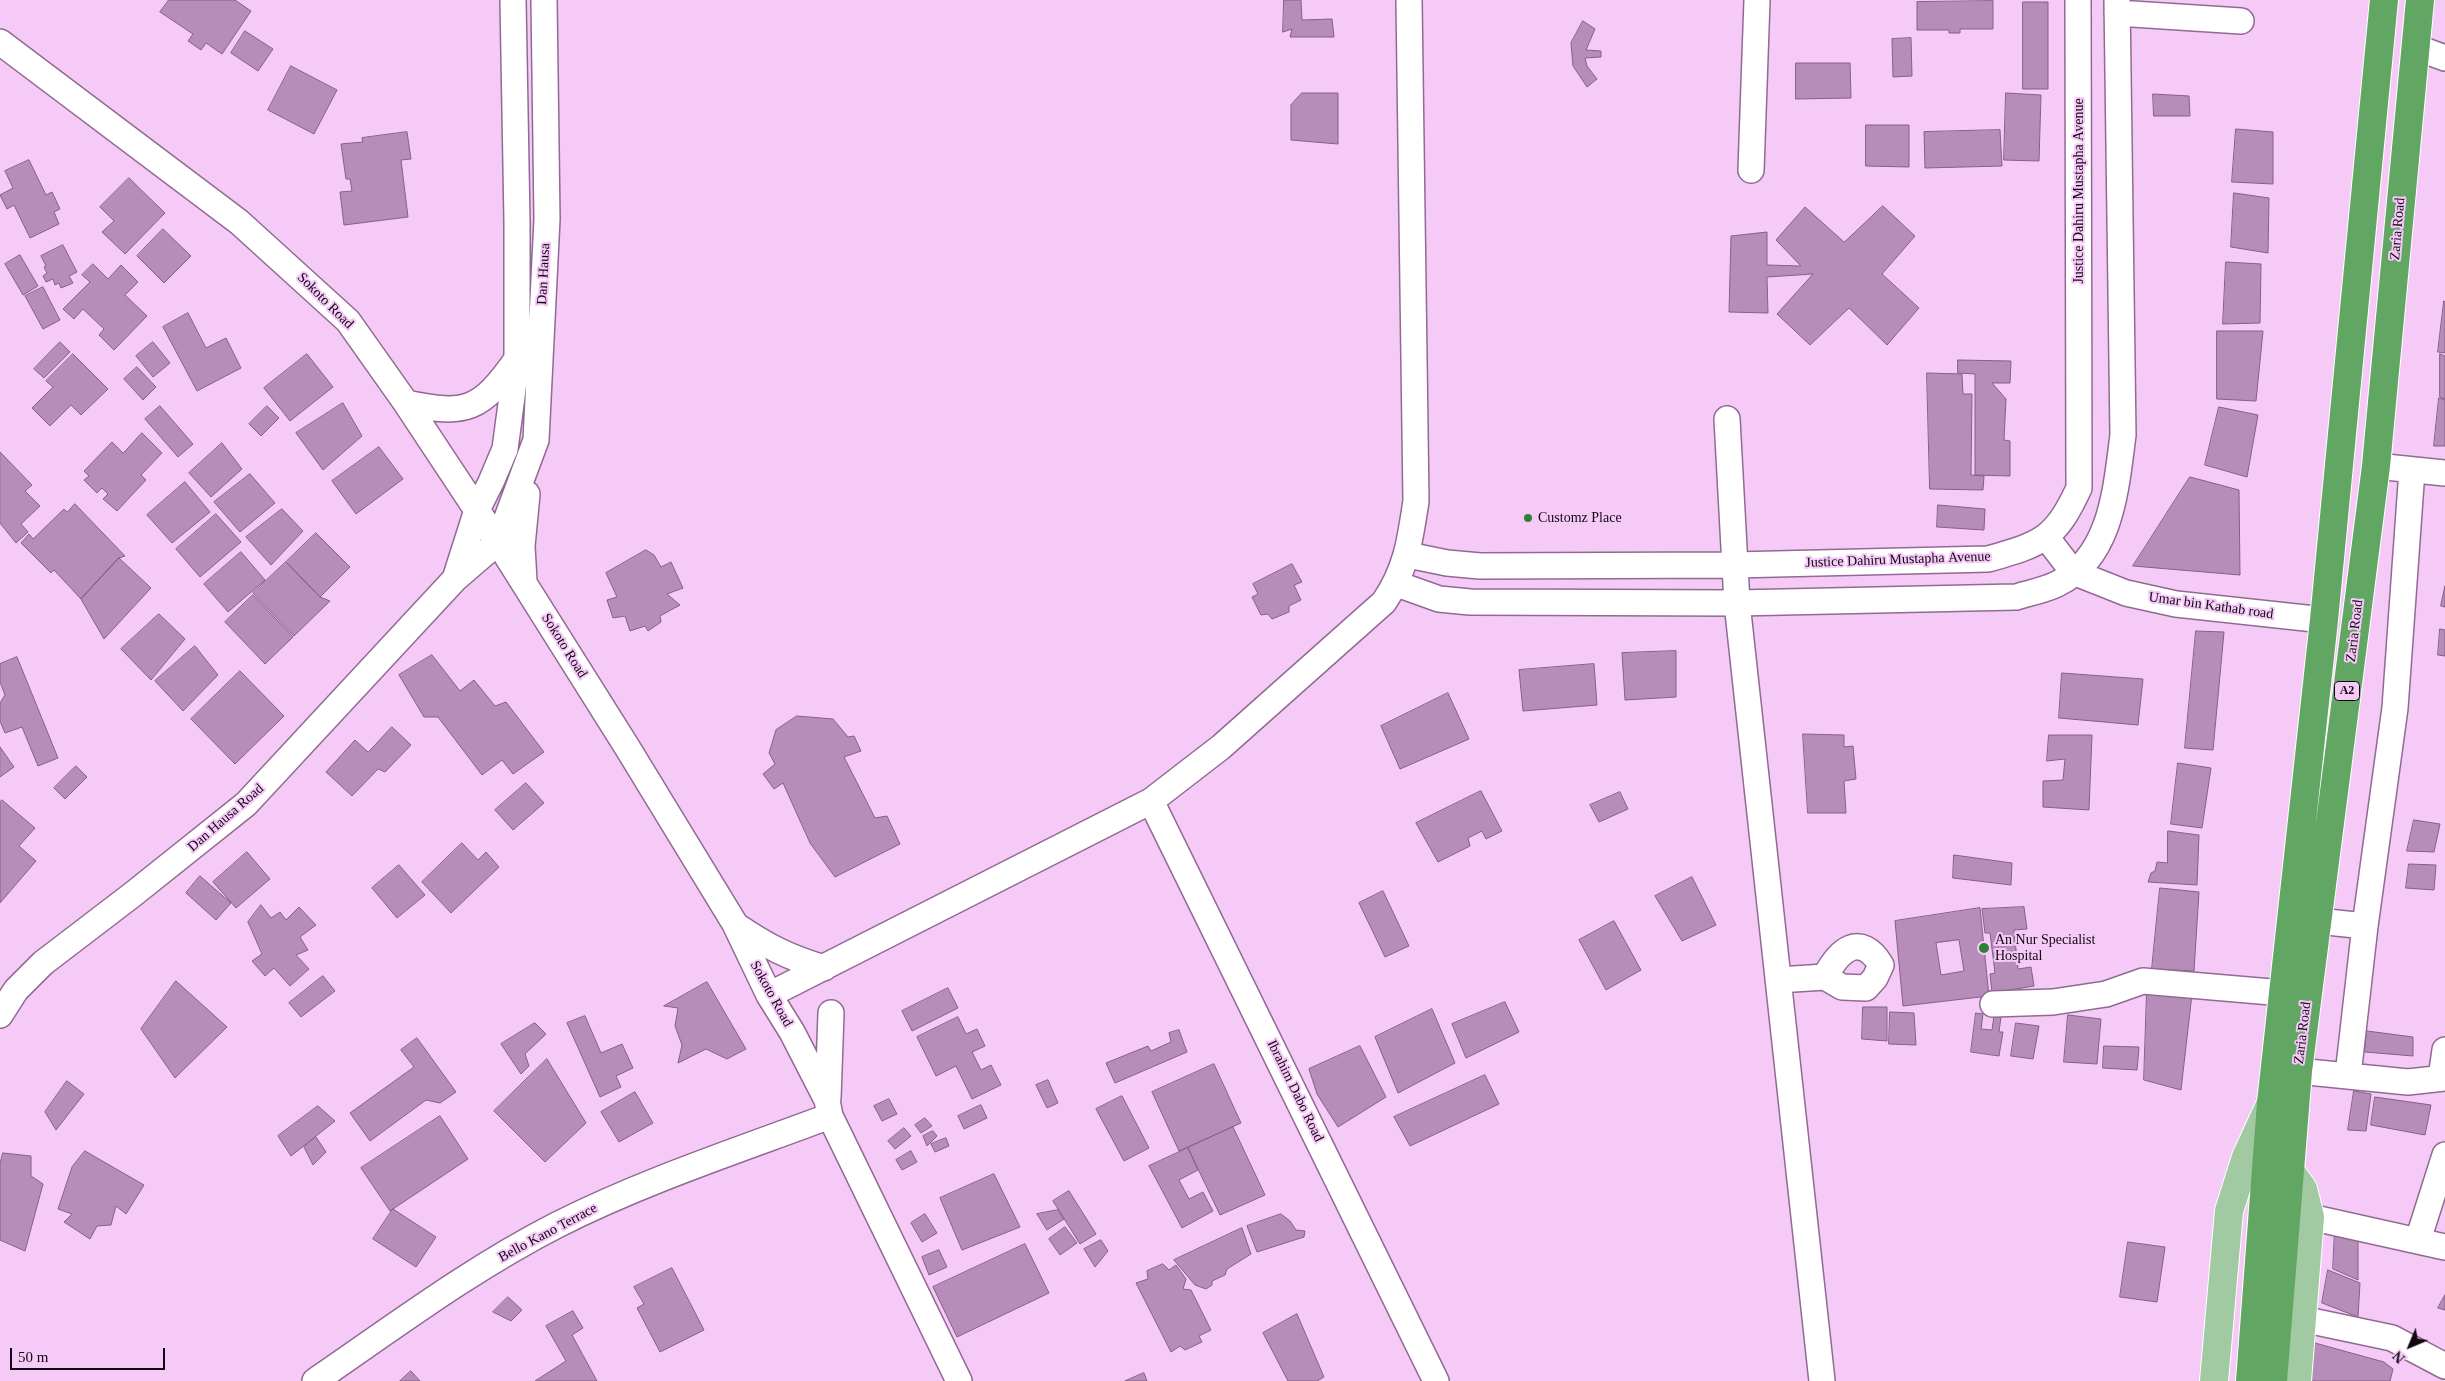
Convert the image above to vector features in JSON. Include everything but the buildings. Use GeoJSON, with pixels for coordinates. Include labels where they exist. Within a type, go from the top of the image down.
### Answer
{"type":"FeatureCollection","features":[{"type":"Feature","properties":{"kind":"highway","name":"Zaria Road"},"geometry":{"type":"LineString","coordinates":[[2250,1381],[2271,1104],[2324,620],[2384,0]]}},
{"type":"Feature","properties":{"kind":"highway","name":"Zaria Road"},"geometry":{"type":"LineString","coordinates":[[2273,1381],[2298,1071],[2376,466],[2420,0]]}},
{"type":"Feature","properties":{"kind":"main road"},"geometry":{"type":"LineString","coordinates":[[2214,1381],[2229,1211],[2246,1157],[2271,1104]]}},
{"type":"Feature","properties":{"kind":"main road"},"geometry":{"type":"LineString","coordinates":[[2290,1171],[2303,1189],[2310,1217],[2297,1381]]}},
{"type":"Feature","properties":{"kind":"street","name":"Dan Hausa"},"geometry":{"type":"LineString","coordinates":[[455,579],[477,510],[492,482],[505,448],[517,359],[514,0]]}},
{"type":"Feature","properties":{"kind":"street","name":"Dan Hausa"},"geometry":{"type":"LineString","coordinates":[[498,542],[536,440],[547,219],[544,0]]}},
{"type":"Feature","properties":{"kind":"street"},"geometry":{"type":"LineString","coordinates":[[769,995],[1151,801],[1221,747],[1377,609],[1397,584],[1408,555],[1416,500],[1409,0]]}},
{"type":"Feature","properties":{"kind":"street"},"geometry":{"type":"LineString","coordinates":[[1751,170],[1757,0]]}},
{"type":"Feature","properties":{"kind":"street","name":"Justice Dahiru Mustapha Avenue"},"geometry":{"type":"LineString","coordinates":[[1408,555],[1447,563],[1480,566],[1734,565],[1988,560],[2025,549],[2047,538],[2067,514],[2078,488],[2078,0]]}},
{"type":"Feature","properties":{"kind":"street"},"geometry":{"type":"LineString","coordinates":[[1397,584],[1439,599],[1470,602],[1737,603],[2016,597],[2058,584],[2073,572],[2102,539],[2116,496],[2123,435],[2117,6],[2241,21]]}},
{"type":"Feature","properties":{"kind":"street","name":"Sokoto Road"},"geometry":{"type":"LineString","coordinates":[[0,42],[239,222],[276,253],[348,321],[406,403],[498,542],[735,924],[769,995],[792,1032],[958,1381]]}},
{"type":"Feature","properties":{"kind":"street"},"geometry":{"type":"LineString","coordinates":[[2415,47],[2445,58]]}},
{"type":"Feature","properties":{"kind":"street"},"geometry":{"type":"LineString","coordinates":[[406,403],[442,410],[464,409],[483,400],[502,381],[517,359]]}},
{"type":"Feature","properties":{"kind":"street"},"geometry":{"type":"LineString","coordinates":[[1728,419],[1737,603],[1822,1381]]}},
{"type":"Feature","properties":{"kind":"street"},"geometry":{"type":"LineString","coordinates":[[524,583],[522,546],[529,461]]}},
{"type":"Feature","properties":{"kind":"street"},"geometry":{"type":"LineString","coordinates":[[2376,466],[2445,474]]}},
{"type":"Feature","properties":{"kind":"street"},"geometry":{"type":"LineString","coordinates":[[2348,1075],[2364,926],[2395,708],[2412,470]]}},
{"type":"Feature","properties":{"kind":"street"},"geometry":{"type":"LineString","coordinates":[[2047,538],[2073,572]]}},
{"type":"Feature","properties":{"kind":"street","name":"Dan Hausa Road"},"geometry":{"type":"LineString","coordinates":[[0,1014],[8,984],[43,962],[132,895],[246,804],[455,579],[498,542]]}},
{"type":"Feature","properties":{"kind":"street","name":"Umar bin Kathab road"},"geometry":{"type":"LineString","coordinates":[[2073,572],[2126,593],[2176,604],[2324,620]]}},
{"type":"Feature","properties":{"kind":"street","name":"Ibrahim Dabo Road"},"geometry":{"type":"LineString","coordinates":[[1151,801],[1436,1381]]}},
{"type":"Feature","properties":{"kind":"street"},"geometry":{"type":"LineString","coordinates":[[2318,920],[2364,926]]}},
{"type":"Feature","properties":{"kind":"street"},"geometry":{"type":"LineString","coordinates":[[735,924],[767,946],[788,957],[824,968]]}},
{"type":"Feature","properties":{"kind":"street"},"geometry":{"type":"LineString","coordinates":[[1778,980],[1825,977]]}},
{"type":"Feature","properties":{"kind":"street"},"geometry":{"type":"LineString","coordinates":[[1993,1004],[2053,1002],[2106,994],[2143,981],[2283,993]]}},
{"type":"Feature","properties":{"kind":"street"},"geometry":{"type":"LineString","coordinates":[[829,1108],[831,1013]]}},
{"type":"Feature","properties":{"kind":"street"},"geometry":{"type":"LineString","coordinates":[[2298,1071],[2408,1082],[2443,1078],[2445,1050]]}},
{"type":"Feature","properties":{"kind":"street","name":"Bello Kano Terrace"},"geometry":{"type":"LineString","coordinates":[[315,1381],[457,1283],[557,1225],[829,1108]]}},
{"type":"Feature","properties":{"kind":"street"},"geometry":{"type":"LineString","coordinates":[[2418,1240],[2445,1156]]}},
{"type":"Feature","properties":{"kind":"street"},"geometry":{"type":"LineString","coordinates":[[2310,1217],[2445,1247]]}},
{"type":"Feature","properties":{"kind":"street"},"geometry":{"type":"LineString","coordinates":[[2302,1319],[2392,1338],[2445,1366]]}},
{"type":"Feature","properties":{"kind":"place","name":"Customz Place"},"geometry":{"type":"Point","coordinates":[1528,518]}},
{"type":"Feature","properties":{"kind":"place","name":"An Nur Specialist Hospital"},"geometry":{"type":"Point","coordinates":[1984,948]}}]}
